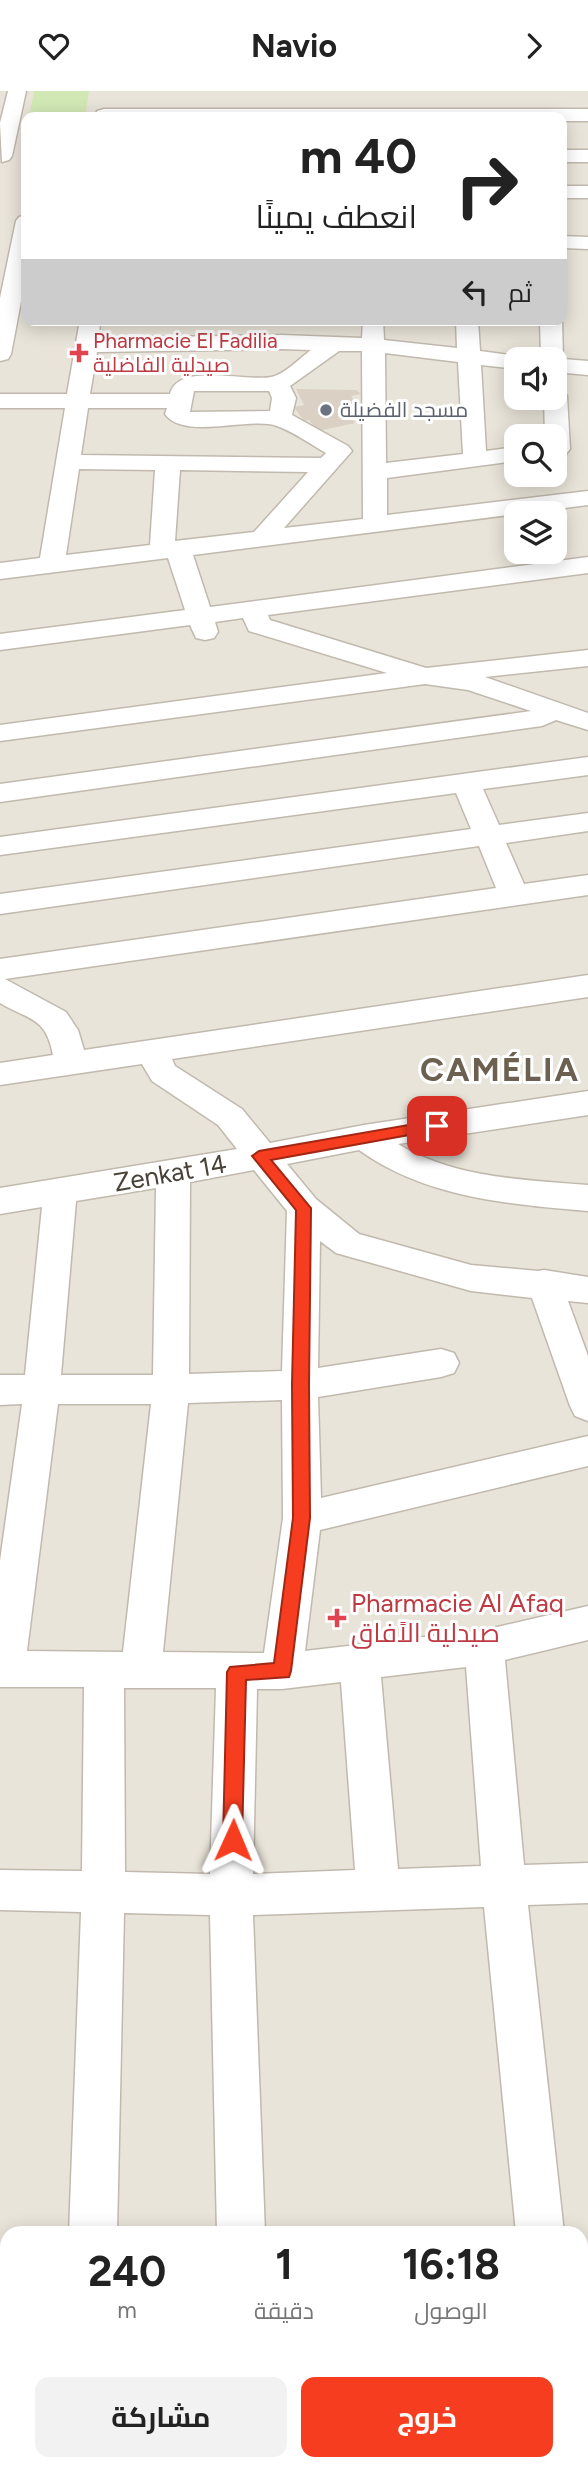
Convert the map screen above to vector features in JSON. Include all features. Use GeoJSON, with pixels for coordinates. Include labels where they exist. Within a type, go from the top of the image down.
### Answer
{"type":"FeatureCollection","features":[{"type":"Feature","properties":{"kind":"street"},"geometry":{"type":"LineString","coordinates":[[17,91],[1,156],[21,159]]}},
{"type":"Feature","properties":{"kind":"street"},"geometry":{"type":"LineString","coordinates":[[105,112],[108,91]]}},
{"type":"Feature","properties":{"kind":"street"},"geometry":{"type":"LineString","coordinates":[[388,91],[389,112]]}},
{"type":"Feature","properties":{"kind":"street"},"geometry":{"type":"LineString","coordinates":[[567,115],[588,115]]}},
{"type":"Feature","properties":{"kind":"street"},"geometry":{"type":"LineString","coordinates":[[567,156],[588,156]]}},
{"type":"Feature","properties":{"kind":"street"},"geometry":{"type":"LineString","coordinates":[[567,192],[588,192]]}},
{"type":"Feature","properties":{"kind":"street"},"geometry":{"type":"LineString","coordinates":[[0,354],[11,245],[21,229]]}},
{"type":"Feature","properties":{"kind":"street"},"geometry":{"type":"LineString","coordinates":[[567,241],[588,243]]}},
{"type":"Feature","properties":{"kind":"street"},"geometry":{"type":"LineString","coordinates":[[52,564],[89,326]]}},
{"type":"Feature","properties":{"kind":"street"},"geometry":{"type":"LineString","coordinates":[[373,326],[375,525]]}},
{"type":"Feature","properties":{"kind":"street"},"geometry":{"type":"LineString","coordinates":[[467,326],[475,459]]}},
{"type":"Feature","properties":{"kind":"street"},"geometry":{"type":"LineString","coordinates":[[551,326],[552,347]]}},
{"type":"Feature","properties":{"kind":"street"},"geometry":{"type":"LineString","coordinates":[[86,345],[282,331],[334,344],[372,345],[504,361]]}},
{"type":"Feature","properties":{"kind":"street"},"geometry":{"type":"LineString","coordinates":[[333,458],[280,418],[184,419],[177,415],[184,386],[189,383],[278,384],[334,344]]}},
{"type":"Feature","properties":{"kind":"street"},"geometry":{"type":"LineString","coordinates":[[567,366],[588,369]]}},
{"type":"Feature","properties":{"kind":"street"},"geometry":{"type":"LineString","coordinates":[[278,384],[285,398],[280,418]]}},
{"type":"Feature","properties":{"kind":"street"},"geometry":{"type":"LineString","coordinates":[[0,401],[179,401]]}},
{"type":"Feature","properties":{"kind":"street"},"geometry":{"type":"LineString","coordinates":[[262,538],[375,415]]}},
{"type":"Feature","properties":{"kind":"street"},"geometry":{"type":"LineString","coordinates":[[375,472],[504,455]]}},
{"type":"Feature","properties":{"kind":"street"},"geometry":{"type":"LineString","coordinates":[[68,462],[168,463],[333,458]]}},
{"type":"Feature","properties":{"kind":"street"},"geometry":{"type":"LineString","coordinates":[[168,463],[170,549],[202,623]]}},
{"type":"Feature","properties":{"kind":"street"},"geometry":{"type":"LineString","coordinates":[[0,571],[588,498]]}},
{"type":"Feature","properties":{"kind":"street"},"geometry":{"type":"LineString","coordinates":[[255,617],[588,565]]}},
{"type":"Feature","properties":{"kind":"street"},"geometry":{"type":"LineString","coordinates":[[0,642],[588,582]]}},
{"type":"Feature","properties":{"kind":"street"},"geometry":{"type":"LineString","coordinates":[[255,617],[425,676],[472,682],[588,722]]}},
{"type":"Feature","properties":{"kind":"street"},"geometry":{"type":"LineString","coordinates":[[0,658],[202,623]]}},
{"type":"Feature","properties":{"kind":"street"},"geometry":{"type":"LineString","coordinates":[[0,733],[425,676],[588,658]]}},
{"type":"Feature","properties":{"kind":"street"},"geometry":{"type":"LineString","coordinates":[[0,793],[542,718],[551,710]]}},
{"type":"Feature","properties":{"kind":"street"},"geometry":{"type":"LineString","coordinates":[[0,846],[588,767]]}},
{"type":"Feature","properties":{"kind":"street"},"geometry":{"type":"LineString","coordinates":[[171,770],[187,822]]}},
{"type":"Feature","properties":{"kind":"street"},"geometry":{"type":"LineString","coordinates":[[467,784],[514,896]]}},
{"type":"Feature","properties":{"kind":"street"},"geometry":{"type":"LineString","coordinates":[[0,904],[588,822]]}},
{"type":"Feature","properties":{"kind":"street"},"geometry":{"type":"LineString","coordinates":[[0,969],[588,885]]}},
{"type":"Feature","properties":{"kind":"street"},"geometry":{"type":"LineString","coordinates":[[0,1074],[588,986]]}},
{"type":"Feature","properties":{"kind":"street"},"geometry":{"type":"LineString","coordinates":[[0,988],[13,999],[52,1018],[62,1028],[71,1063]]}},
{"type":"Feature","properties":{"kind":"street"},"geometry":{"type":"LineString","coordinates":[[153,1053],[163,1073],[230,1117],[259,1156],[304,1208],[348,1244],[471,1278],[544,1283],[588,1290]]}},
{"type":"Feature","properties":{"kind":"street","name":"Zenkat 14"},"geometry":{"type":"LineString","coordinates":[[0,1201],[173,1173],[364,1137],[588,1103]]}},
{"type":"Feature","properties":{"kind":"street"},"geometry":{"type":"LineString","coordinates":[[437,1126],[466,1184]]}},
{"type":"Feature","properties":{"kind":"street"},"geometry":{"type":"LineString","coordinates":[[364,1137],[400,1162],[466,1184],[588,1198]]}},
{"type":"Feature","properties":{"kind":"street"},"geometry":{"type":"LineString","coordinates":[[93,2226],[103,1891],[123,1670],[171,1389],[173,1173]]}},
{"type":"Feature","properties":{"kind":"street"},"geometry":{"type":"LineString","coordinates":[[60,1192],[42,1389],[3,1669],[282,1671],[360,1664],[484,1647],[588,1623]]}},
{"type":"Feature","properties":{"kind":"street"},"geometry":{"type":"LineString","coordinates":[[282,1671],[302,1518],[300,1385],[304,1208]]}},
{"type":"Feature","properties":{"kind":"street"},"geometry":{"type":"LineString","coordinates":[[544,1283],[588,1406]]}},
{"type":"Feature","properties":{"kind":"street"},"geometry":{"type":"LineString","coordinates":[[0,1390],[300,1385],[441,1363]]}},
{"type":"Feature","properties":{"kind":"street"},"geometry":{"type":"LineString","coordinates":[[302,1518],[588,1451]]}},
{"type":"Feature","properties":{"kind":"street"},"geometry":{"type":"LineString","coordinates":[[484,1647],[504,1887],[539,2226]]}},
{"type":"Feature","properties":{"kind":"street"},"geometry":{"type":"LineString","coordinates":[[360,1664],[377,1891]]}},
{"type":"Feature","properties":{"kind":"street"},"geometry":{"type":"LineString","coordinates":[[237,1672],[232,1895],[241,2226]]}},
{"type":"Feature","properties":{"kind":"street"},"geometry":{"type":"LineString","coordinates":[[0,1891],[232,1895],[588,1883]]}},
{"type":"Feature","properties":{"kind":"shaded area"},"geometry":{"type":"Polygon","coordinates":[[[0,91],[588,91],[588,2226],[0,2226],[0,91]]]}},
{"type":"Feature","properties":{"kind":"green space"},"geometry":{"type":"Polygon","coordinates":[[[34,91],[89,91],[86,112],[30,112],[34,91]]]}},
{"type":"Feature","properties":{"kind":"building","name":"مسجد الفضيلة"},"geometry":{"type":"Polygon","coordinates":[[[296,389],[356,390],[361,394],[351,396],[358,406],[353,414],[348,414],[355,423],[318,431],[309,420],[304,421],[294,407],[304,405],[296,389]]]}},
{"type":"Feature","properties":{"kind":"place","name":"Pharmacie El Fadilia صيدلية الفاضلية"},"geometry":{"type":"Point","coordinates":[79,353]}},
{"type":"Feature","properties":{"kind":"place","name":"مسجد الفضيلة"},"geometry":{"type":"Point","coordinates":[326,410]}},
{"type":"Feature","properties":{"kind":"place","name":"Pharmacie Al Afaq صيدلية الاًفاق"},"geometry":{"type":"Point","coordinates":[337,1618]}},
{"type":"Feature","properties":{"kind":"district","name":"CAMÉLIA"},"geometry":{"type":"Point","coordinates":[500,1069]}},
{"type":"Feature","properties":{"kind":"route"},"geometry":{"type":"LineString","coordinates":[[233,1840],[237,1672],[282,1671],[302,1518],[300,1385],[304,1208],[259,1156],[437,1126]]}}]}
